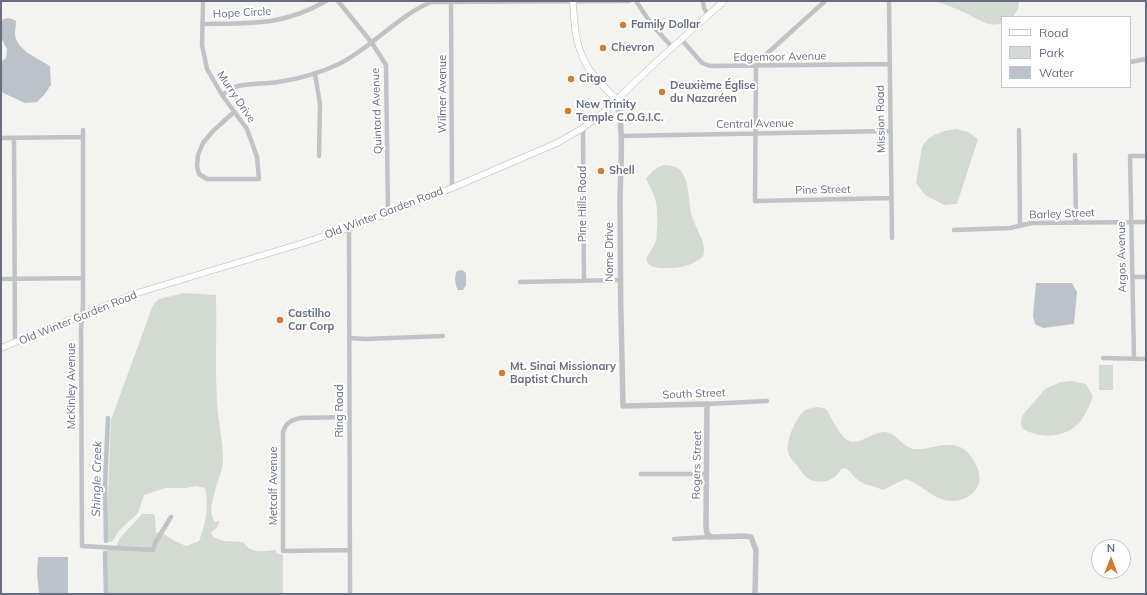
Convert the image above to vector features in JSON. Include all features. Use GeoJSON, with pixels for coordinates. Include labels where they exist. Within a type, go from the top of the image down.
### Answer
{"type":"FeatureCollection","features":[{"type":"Feature","properties":{"kind":"main road"},"geometry":{"type":"LineString","coordinates":[[573,1],[575,34],[578,47],[586,65],[598,81],[616,99]]}},
{"type":"Feature","properties":{"kind":"main road","name":"Old Winter Garden Road"},"geometry":{"type":"LineString","coordinates":[[1,348],[134,294],[350,228],[452,188],[542,150],[583,128],[606,110],[672,47],[724,1]]}},
{"type":"Feature","properties":{"kind":"street","name":"Murry Drive"},"geometry":{"type":"LineString","coordinates":[[203,1],[202,45],[207,69],[222,95],[247,129],[257,157],[259,179],[207,179],[199,174],[196,166],[198,155],[203,143],[213,131],[234,112]]}},
{"type":"Feature","properties":{"kind":"street","name":"Hope Circle"},"geometry":{"type":"LineString","coordinates":[[203,24],[272,22],[294,16],[326,1]]}},
{"type":"Feature","properties":{"kind":"street","name":"Quintard Avenue"},"geometry":{"type":"LineString","coordinates":[[338,1],[372,43],[386,65],[388,213]]}},
{"type":"Feature","properties":{"kind":"street"},"geometry":{"type":"LineString","coordinates":[[222,95],[237,86],[279,82],[315,74],[340,64],[372,43],[417,8],[431,2],[628,1]]}},
{"type":"Feature","properties":{"kind":"street"},"geometry":{"type":"LineString","coordinates":[[636,1],[652,25],[672,47]]}},
{"type":"Feature","properties":{"kind":"street"},"geometry":{"type":"LineString","coordinates":[[702,1],[708,15]]}},
{"type":"Feature","properties":{"kind":"street"},"geometry":{"type":"LineString","coordinates":[[755,133],[756,66],[760,60],[825,1]]}},
{"type":"Feature","properties":{"kind":"street","name":"Mission Road"},"geometry":{"type":"LineString","coordinates":[[889,1],[892,238]]}},
{"type":"Feature","properties":{"kind":"street","name":"Wilmer Avenue"},"geometry":{"type":"LineString","coordinates":[[451,2],[452,188]]}},
{"type":"Feature","properties":{"kind":"street","name":"Edgemoor Avenue"},"geometry":{"type":"LineString","coordinates":[[681,40],[702,63],[710,66],[890,64]]}},
{"type":"Feature","properties":{"kind":"street"},"geometry":{"type":"LineString","coordinates":[[1131,62],[1146,59]]}},
{"type":"Feature","properties":{"kind":"street"},"geometry":{"type":"LineString","coordinates":[[315,74],[320,104],[319,156]]}},
{"type":"Feature","properties":{"kind":"street","name":"Nome Drive"},"geometry":{"type":"LineString","coordinates":[[616,99],[619,108],[620,136],[620,280],[623,406]]}},
{"type":"Feature","properties":{"kind":"street","name":"Pine Hills Road"},"geometry":{"type":"LineString","coordinates":[[583,128],[584,280]]}},
{"type":"Feature","properties":{"kind":"street","name":"McKinley Avenue"},"geometry":{"type":"LineString","coordinates":[[83,130],[81,334],[82,546],[153,550],[155,543],[171,517]]}},
{"type":"Feature","properties":{"kind":"street"},"geometry":{"type":"LineString","coordinates":[[1019,130],[1020,225]]}},
{"type":"Feature","properties":{"kind":"street","name":"Central Avenue"},"geometry":{"type":"LineString","coordinates":[[620,136],[890,131]]}},
{"type":"Feature","properties":{"kind":"street","name":"Pine Street"},"geometry":{"type":"LineString","coordinates":[[755,133],[755,201],[892,198]]}},
{"type":"Feature","properties":{"kind":"street"},"geometry":{"type":"LineString","coordinates":[[1,138],[83,137]]}},
{"type":"Feature","properties":{"kind":"street"},"geometry":{"type":"LineString","coordinates":[[14,138],[15,342]]}},
{"type":"Feature","properties":{"kind":"street"},"geometry":{"type":"LineString","coordinates":[[1075,155],[1076,222]]}},
{"type":"Feature","properties":{"kind":"street","name":"Argos Avenue"},"geometry":{"type":"LineString","coordinates":[[1134,359],[1131,277],[1130,156],[1146,156]]}},
{"type":"Feature","properties":{"kind":"street","name":"Barley Street"},"geometry":{"type":"LineString","coordinates":[[954,230],[1010,228],[1032,223],[1146,222]]}},
{"type":"Feature","properties":{"kind":"street","name":"Ring Road"},"geometry":{"type":"LineString","coordinates":[[350,228],[350,594]]}},
{"type":"Feature","properties":{"kind":"street"},"geometry":{"type":"LineString","coordinates":[[1131,277],[1146,277]]}},
{"type":"Feature","properties":{"kind":"street"},"geometry":{"type":"LineString","coordinates":[[1,279],[82,278]]}},
{"type":"Feature","properties":{"kind":"street"},"geometry":{"type":"LineString","coordinates":[[520,282],[620,280]]}},
{"type":"Feature","properties":{"kind":"street"},"geometry":{"type":"LineString","coordinates":[[349,338],[443,336]]}},
{"type":"Feature","properties":{"kind":"street"},"geometry":{"type":"LineString","coordinates":[[1103,358],[1146,358]]}},
{"type":"Feature","properties":{"kind":"street","name":"South Street"},"geometry":{"type":"LineString","coordinates":[[623,406],[767,401]]}},
{"type":"Feature","properties":{"kind":"street","name":"Rogers Street"},"geometry":{"type":"LineString","coordinates":[[707,404],[706,527],[710,537]]}},
{"type":"Feature","properties":{"kind":"street","name":"Metcalf Avenue"},"geometry":{"type":"LineString","coordinates":[[349,417],[300,418],[288,423],[283,432],[283,550],[349,550]]}},
{"type":"Feature","properties":{"kind":"street"},"geometry":{"type":"LineString","coordinates":[[641,474],[706,474]]}},
{"type":"Feature","properties":{"kind":"street"},"geometry":{"type":"LineString","coordinates":[[674,539],[744,536],[751,538],[756,550],[755,594]]}},
{"type":"Feature","properties":{"kind":"green space"},"geometry":{"type":"Polygon","coordinates":[[[935,1],[1019,1],[1018,9],[1014,16],[1001,16],[1001,23],[996,24],[986,23],[955,8],[935,1]]]}},
{"type":"Feature","properties":{"kind":"green space"},"geometry":{"type":"Polygon","coordinates":[[[956,129],[968,132],[978,139],[957,204],[944,205],[925,195],[916,183],[922,147],[932,136],[956,129]]]}},
{"type":"Feature","properties":{"kind":"green space"},"geometry":{"type":"Polygon","coordinates":[[[664,165],[678,168],[684,176],[691,213],[704,245],[703,257],[693,263],[677,268],[654,267],[647,261],[647,257],[656,240],[657,213],[655,197],[646,179],[654,170],[664,165]]]}},
{"type":"Feature","properties":{"kind":"green space"},"geometry":{"type":"Polygon","coordinates":[[[184,293],[216,295],[216,389],[223,460],[212,508],[212,516],[215,522],[219,521],[219,523],[211,532],[213,537],[224,541],[243,542],[254,551],[276,550],[276,553],[283,555],[283,594],[106,594],[105,551],[117,545],[120,538],[142,514],[153,514],[155,516],[156,533],[161,532],[186,546],[199,541],[203,528],[207,508],[205,488],[196,486],[186,488],[165,488],[144,495],[138,513],[118,532],[112,542],[106,541],[111,420],[153,305],[159,299],[184,293]]]}},
{"type":"Feature","properties":{"kind":"green space"},"geometry":{"type":"Polygon","coordinates":[[[1099,365],[1113,365],[1113,390],[1099,390],[1099,365]]]}},
{"type":"Feature","properties":{"kind":"green space"},"geometry":{"type":"Polygon","coordinates":[[[1072,381],[1086,384],[1093,396],[1090,405],[1077,425],[1070,430],[1054,435],[1037,434],[1022,428],[1022,416],[1045,389],[1061,382],[1072,381]]]}},
{"type":"Feature","properties":{"kind":"green space"},"geometry":{"type":"Polygon","coordinates":[[[818,407],[826,409],[842,436],[849,441],[853,442],[862,440],[884,432],[889,433],[910,448],[921,449],[941,445],[953,445],[965,450],[974,461],[979,473],[980,479],[975,491],[961,500],[947,501],[934,496],[917,484],[905,479],[883,490],[861,482],[846,468],[841,469],[835,476],[827,481],[818,482],[809,479],[802,473],[789,456],[788,442],[792,430],[800,415],[810,408],[818,407]]]}},
{"type":"Feature","properties":{"kind":"water"},"geometry":{"type":"Polygon","coordinates":[[[10,18],[16,21],[15,34],[19,45],[50,66],[51,85],[37,102],[25,103],[1,92],[1,62],[6,58],[7,49],[1,38],[1,24],[3,19],[10,18]]]}},
{"type":"Feature","properties":{"kind":"water"},"geometry":{"type":"Polygon","coordinates":[[[462,270],[466,273],[466,285],[463,290],[458,290],[455,275],[457,271],[462,270]]]}},
{"type":"Feature","properties":{"kind":"water"},"geometry":{"type":"Polygon","coordinates":[[[1036,283],[1072,283],[1077,292],[1074,324],[1043,328],[1035,324],[1033,316],[1036,283]]]}},
{"type":"Feature","properties":{"kind":"water"},"geometry":{"type":"Polygon","coordinates":[[[38,557],[68,557],[68,594],[39,594],[37,573],[38,557]]]}},
{"type":"Feature","properties":{"kind":"waterway","name":"Shingle Creek"},"geometry":{"type":"LineString","coordinates":[[106,541],[105,484],[108,418]]}},
{"type":"Feature","properties":{"kind":"waterway","name":"Shingle Creek"},"geometry":{"type":"LineString","coordinates":[[105,553],[106,594]]}},
{"type":"Feature","properties":{"kind":"place","name":"Family Dollar"},"geometry":{"type":"Point","coordinates":[623,25]}},
{"type":"Feature","properties":{"kind":"place","name":"Chevron"},"geometry":{"type":"Point","coordinates":[603,48]}},
{"type":"Feature","properties":{"kind":"place","name":"Citgo"},"geometry":{"type":"Point","coordinates":[571,79]}},
{"type":"Feature","properties":{"kind":"place","name":"Deuxième Église du Nazaréen"},"geometry":{"type":"Point","coordinates":[662,92]}},
{"type":"Feature","properties":{"kind":"place","name":"New Trinity Temple C.O.G.I.C."},"geometry":{"type":"Point","coordinates":[568,111]}},
{"type":"Feature","properties":{"kind":"place","name":"Shell"},"geometry":{"type":"Point","coordinates":[601,171]}},
{"type":"Feature","properties":{"kind":"place","name":"Castilho Car Corp"},"geometry":{"type":"Point","coordinates":[280,320]}},
{"type":"Feature","properties":{"kind":"place","name":"Mt. Sinai Missionary Baptist Church"},"geometry":{"type":"Point","coordinates":[502,373]}}]}
